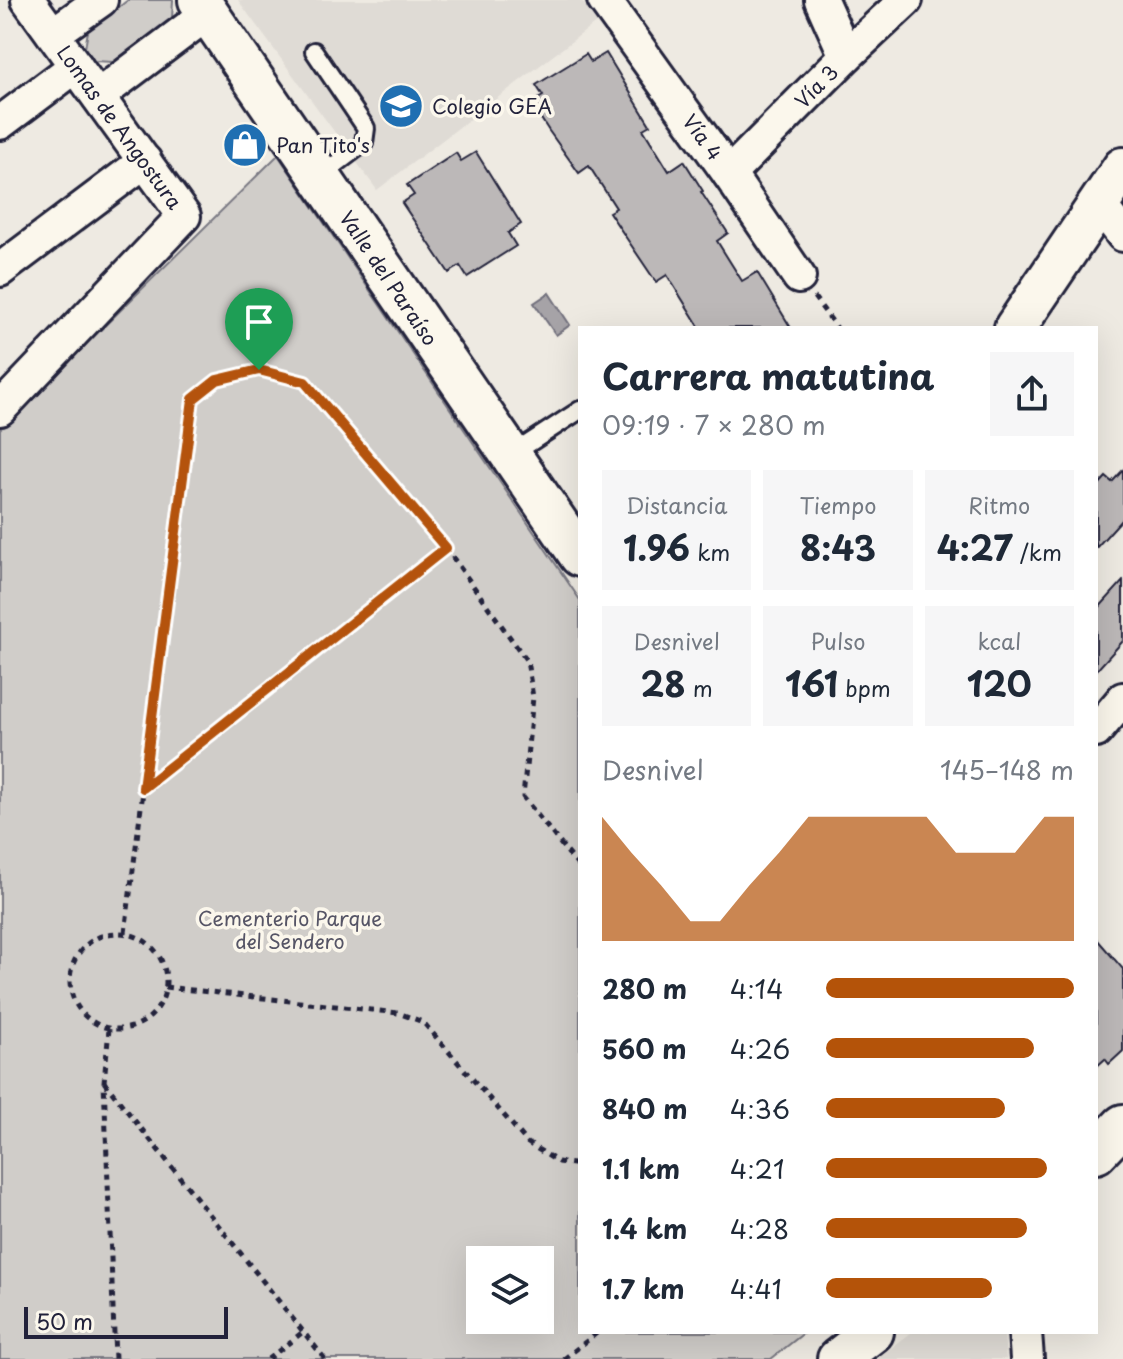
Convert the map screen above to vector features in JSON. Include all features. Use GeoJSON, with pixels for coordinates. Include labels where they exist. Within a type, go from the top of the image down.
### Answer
{"type":"FeatureCollection","features":[{"type":"Feature","properties":{"kind":"street","name":"Lomas de Angostura"},"geometry":{"type":"LineString","coordinates":[[0,409],[184,216],[28,0]]}},
{"type":"Feature","properties":{"kind":"street"},"geometry":{"type":"LineString","coordinates":[[53,34],[101,0]]}},
{"type":"Feature","properties":{"kind":"street","name":"Vía 4"},"geometry":{"type":"LineString","coordinates":[[604,0],[799,277]]}},
{"type":"Feature","properties":{"kind":"street"},"geometry":{"type":"LineString","coordinates":[[821,0],[846,56]]}},
{"type":"Feature","properties":{"kind":"street","name":"Vía 3"},"geometry":{"type":"LineString","coordinates":[[729,174],[906,0]]}},
{"type":"Feature","properties":{"kind":"street"},"geometry":{"type":"LineString","coordinates":[[98,96],[204,6]]}},
{"type":"Feature","properties":{"kind":"street","name":"Valle del Paraíso"},"geometry":{"type":"LineString","coordinates":[[204,6],[578,553]]}},
{"type":"Feature","properties":{"kind":"street"},"geometry":{"type":"LineString","coordinates":[[0,123],[76,66]]}},
{"type":"Feature","properties":{"kind":"street"},"geometry":{"type":"LineString","coordinates":[[0,270],[145,161]]}},
{"type":"Feature","properties":{"kind":"street"},"geometry":{"type":"LineString","coordinates":[[1017,326],[1111,220],[1123,168]]}},
{"type":"Feature","properties":{"kind":"street"},"geometry":{"type":"LineString","coordinates":[[1098,729],[1123,699]]}},
{"type":"Feature","properties":{"kind":"street"},"geometry":{"type":"LineString","coordinates":[[1098,1151],[1123,1125]]}},
{"type":"Feature","properties":{"kind":"street"},"geometry":{"type":"LineString","coordinates":[[838,1359],[870,1334]]}},
{"type":"Feature","properties":{"kind":"street"},"geometry":{"type":"LineString","coordinates":[[1025,1334],[1027,1359]]}},
{"type":"Feature","properties":{"kind":"lane"},"geometry":{"type":"LineString","coordinates":[[314,51],[366,128],[364,143],[320,176]]}},
{"type":"Feature","properties":{"kind":"lane"},"geometry":{"type":"LineString","coordinates":[[510,456],[578,411]]}},
{"type":"Feature","properties":{"kind":"path"},"geometry":{"type":"LineString","coordinates":[[125,933],[193,399],[217,380],[259,370],[305,382],[446,548],[527,661],[533,697],[523,797],[578,866]]}},
{"type":"Feature","properties":{"kind":"path"},"geometry":{"type":"LineString","coordinates":[[143,788],[446,548]]}},
{"type":"Feature","properties":{"kind":"path"},"geometry":{"type":"LineString","coordinates":[[113,932],[125,933],[142,939],[155,950],[162,960],[165,987],[158,1007],[147,1020],[125,1029],[109,1029],[90,1020],[74,1002],[69,986],[70,969],[76,955],[88,942],[113,932]]}},
{"type":"Feature","properties":{"kind":"path"},"geometry":{"type":"LineString","coordinates":[[165,987],[398,1013],[423,1022],[528,1143],[558,1162],[578,1165]]}},
{"type":"Feature","properties":{"kind":"path"},"geometry":{"type":"LineString","coordinates":[[109,1029],[104,1082],[115,1359]]}},
{"type":"Feature","properties":{"kind":"path"},"geometry":{"type":"LineString","coordinates":[[104,1082],[325,1359]]}},
{"type":"Feature","properties":{"kind":"path"},"geometry":{"type":"LineString","coordinates":[[268,1359],[303,1332]]}},
{"type":"Feature","properties":{"kind":"path"},"geometry":{"type":"LineString","coordinates":[[564,1359],[595,1334]]}},
{"type":"Feature","properties":{"kind":"shaded area","name":"Colegio GEA"},"geometry":{"type":"Polygon","coordinates":[[[238,0],[581,0],[597,22],[377,190],[238,0]]]}},
{"type":"Feature","properties":{"kind":"shaded area"},"geometry":{"type":"Polygon","coordinates":[[[549,293],[570,325],[556,335],[534,303],[549,293]]]}},
{"type":"Feature","properties":{"kind":"shaded area"},"geometry":{"type":"Polygon","coordinates":[[[909,1334],[1004,1334],[1006,1359],[877,1359],[909,1334]]]}},
{"type":"Feature","properties":{"kind":"green space"},"geometry":{"type":"Polygon","coordinates":[[[128,0],[173,0],[172,19],[113,62],[94,61],[85,48],[88,31],[128,0]]]}},
{"type":"Feature","properties":{"kind":"green space","name":"Cementerio Parque del Sendero"},"geometry":{"type":"Polygon","coordinates":[[[278,155],[578,597],[578,1334],[802,1334],[771,1359],[0,1359],[0,429],[278,155]]]}},
{"type":"Feature","properties":{"kind":"building"},"geometry":{"type":"Polygon","coordinates":[[[606,53],[650,125],[643,129],[669,171],[684,161],[703,191],[728,233],[717,241],[742,281],[757,272],[790,326],[699,326],[667,275],[656,282],[609,212],[616,208],[589,166],[579,173],[531,103],[543,96],[536,85],[586,54],[591,62],[606,53]]]}},
{"type":"Feature","properties":{"kind":"building"},"geometry":{"type":"Polygon","coordinates":[[[476,152],[521,224],[508,233],[516,246],[467,277],[460,266],[449,273],[402,203],[414,195],[407,185],[456,153],[461,161],[476,152]]]}},
{"type":"Feature","properties":{"kind":"building"},"geometry":{"type":"Polygon","coordinates":[[[1123,470],[1123,518],[1098,546],[1098,486],[1106,477],[1112,482],[1123,470]]]}},
{"type":"Feature","properties":{"kind":"building"},"geometry":{"type":"Polygon","coordinates":[[[1123,581],[1123,641],[1098,669],[1098,609],[1123,581]]]}},
{"type":"Feature","properties":{"kind":"building"},"geometry":{"type":"Polygon","coordinates":[[[1098,940],[1123,969],[1123,1051],[1109,1064],[1105,1059],[1098,1065],[1098,940]]]}},
{"type":"Feature","properties":{"kind":"place","name":"Colegio GEA"},"geometry":{"type":"Point","coordinates":[401,106]}},
{"type":"Feature","properties":{"kind":"place","name":"Pan Tito's"},"geometry":{"type":"Point","coordinates":[245,145]}},
{"type":"Feature","properties":{"kind":"route"},"geometry":{"type":"LineString","coordinates":[[259,370],[305,382],[446,548],[143,788],[193,399],[217,380],[259,370]]}}]}
